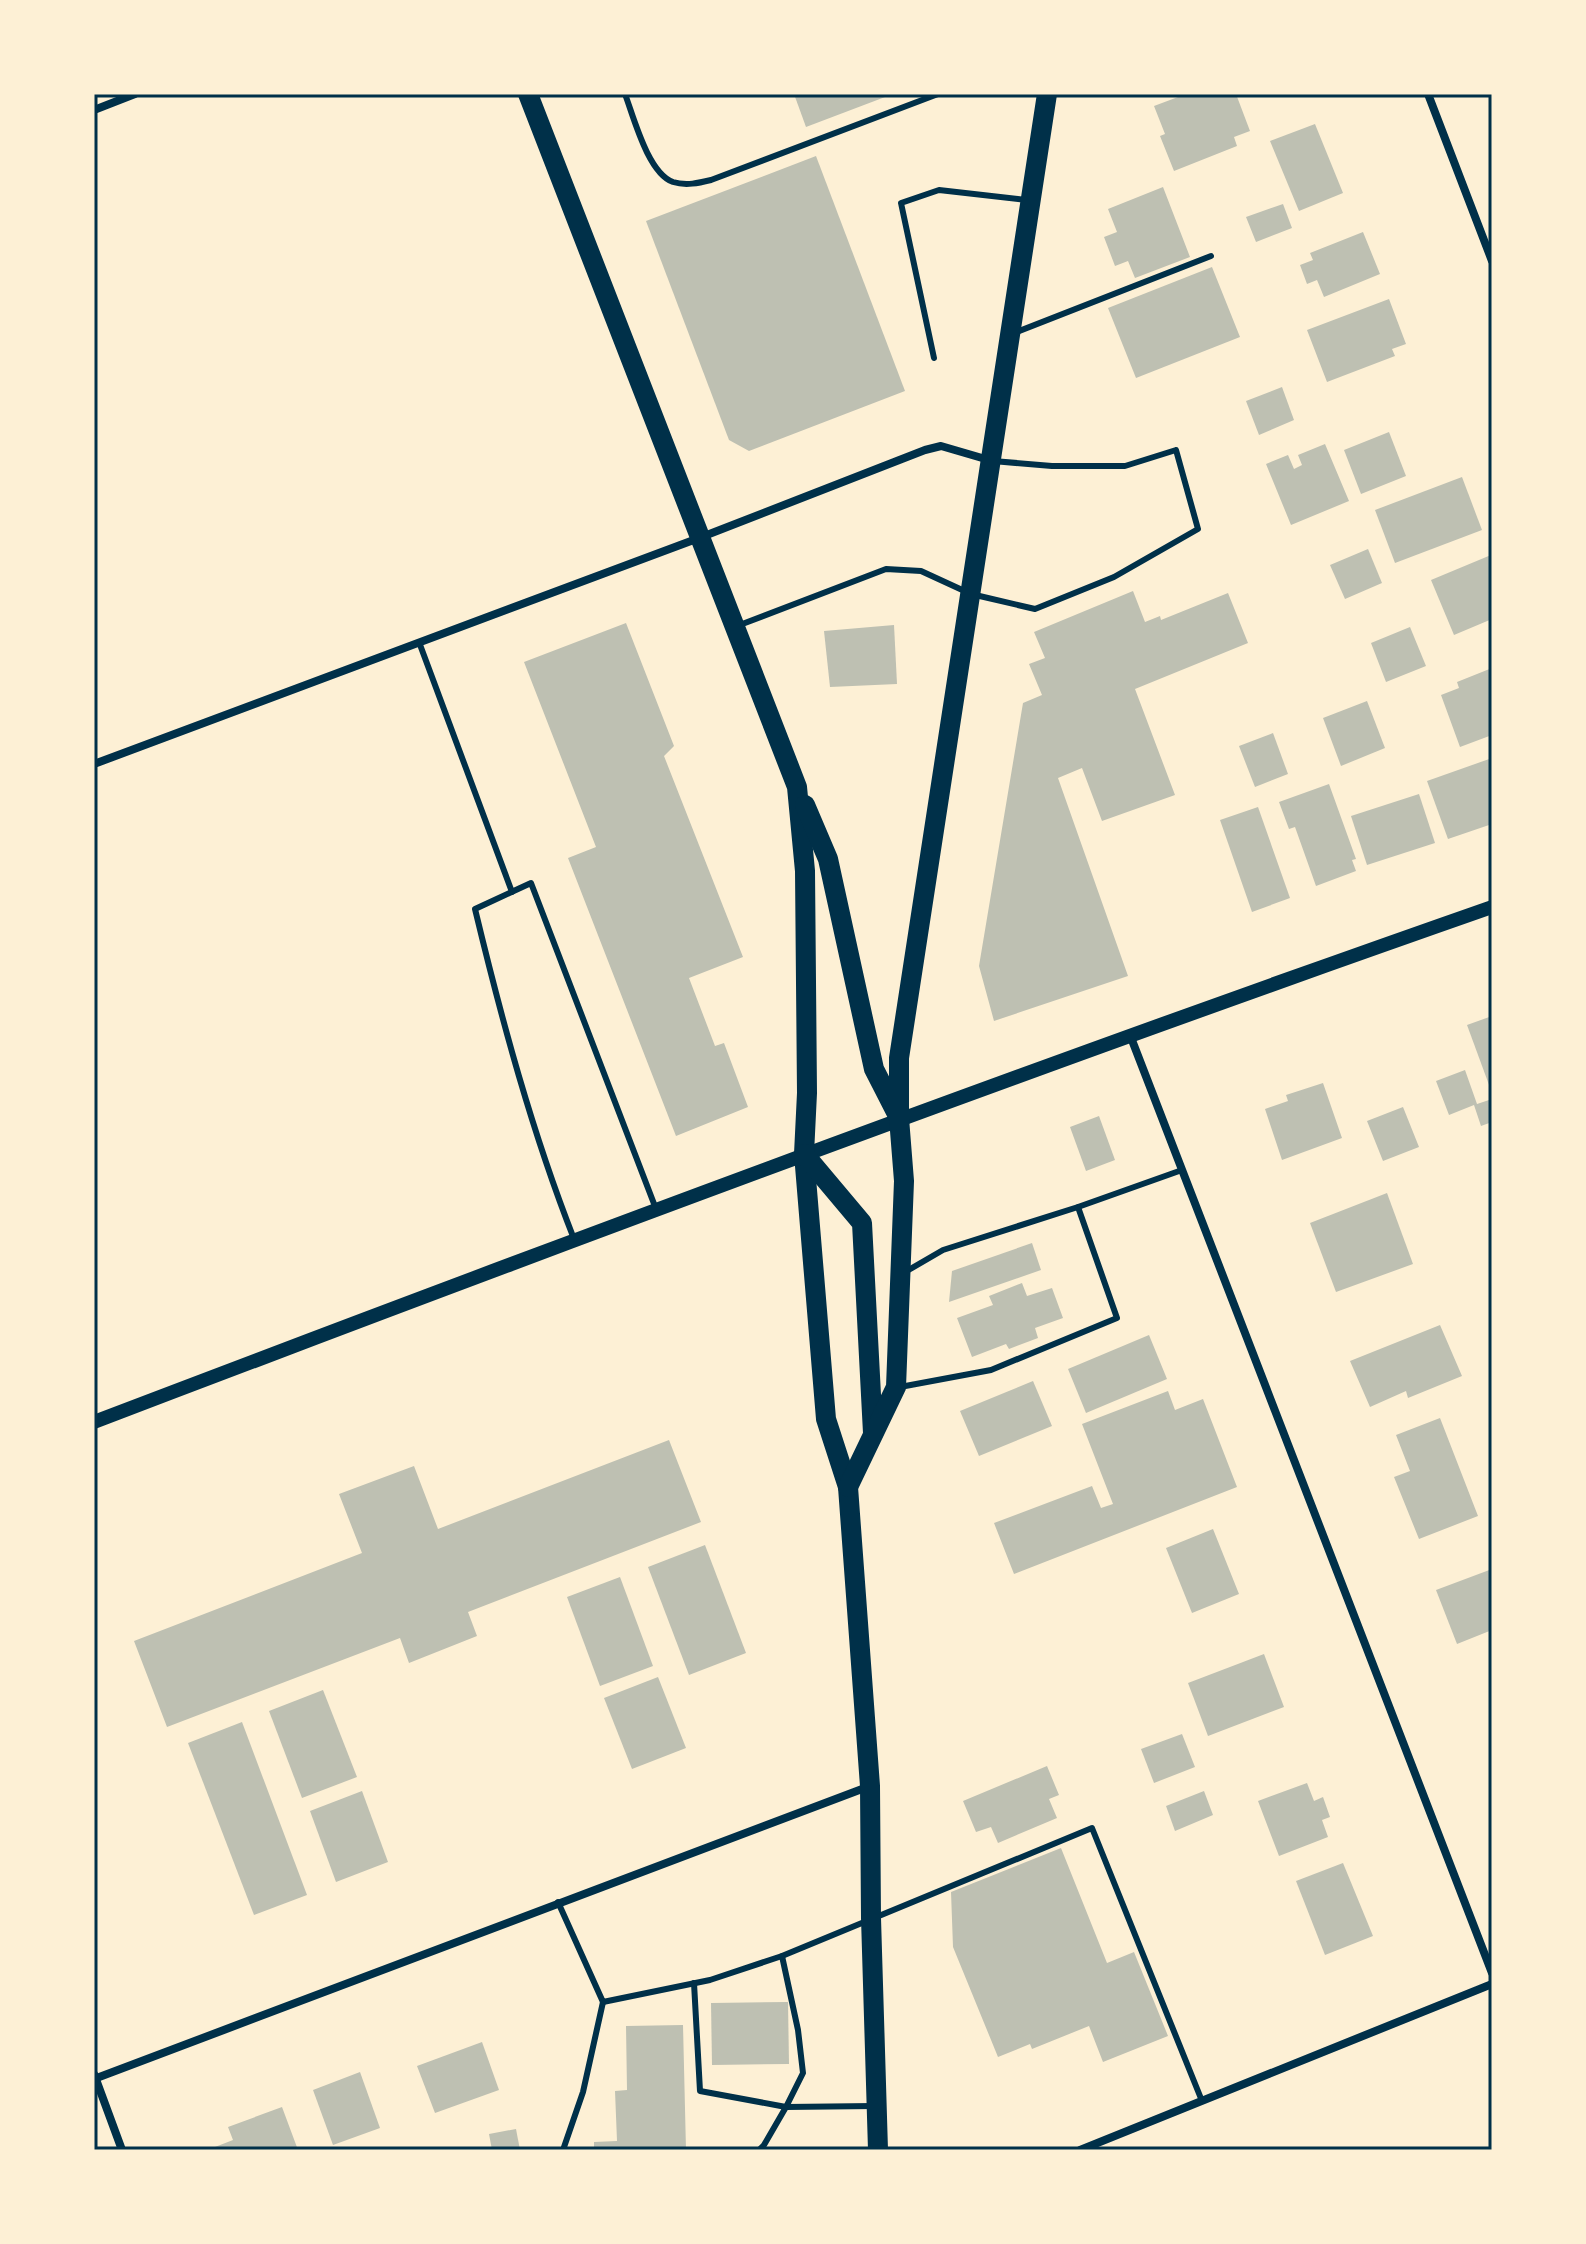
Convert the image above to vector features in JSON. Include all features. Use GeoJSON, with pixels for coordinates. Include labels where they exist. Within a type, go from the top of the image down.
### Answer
{"type":"FeatureCollection","features":[{"type":"Feature","properties":{"kind":"main road"},"geometry":{"type":"LineString","coordinates":[[528,94],[734,628],[828,859],[874,1069],[899,1118]]}},
{"type":"Feature","properties":{"kind":"main road"},"geometry":{"type":"LineString","coordinates":[[848,1487],[896,1387],[904,1181],[899,1118],[899,1058],[1047,94]]}},
{"type":"Feature","properties":{"kind":"main road"},"geometry":{"type":"LineString","coordinates":[[797,787],[805,871],[807,1093],[804,1154],[826,1419],[848,1487],[870,1786],[878,2150]]}},
{"type":"Feature","properties":{"kind":"main road"},"geometry":{"type":"LineString","coordinates":[[804,1154],[862,1223],[873,1436]]}},
{"type":"Feature","properties":{"kind":"street"},"geometry":{"type":"LineString","coordinates":[[94,110],[135,94]]}},
{"type":"Feature","properties":{"kind":"street"},"geometry":{"type":"LineString","coordinates":[[1428,94],[1492,261]]}},
{"type":"Feature","properties":{"kind":"street"},"geometry":{"type":"LineString","coordinates":[[94,764],[699,538],[925,450],[941,446],[989,461]]}},
{"type":"Feature","properties":{"kind":"street"},"geometry":{"type":"LineString","coordinates":[[94,1422],[899,1118],[1492,907]]}},
{"type":"Feature","properties":{"kind":"street"},"geometry":{"type":"LineString","coordinates":[[1130,1034],[1492,1973]]}},
{"type":"Feature","properties":{"kind":"street"},"geometry":{"type":"LineString","coordinates":[[122,2150],[95,2077],[870,1786]]}},
{"type":"Feature","properties":{"kind":"street"},"geometry":{"type":"LineString","coordinates":[[1080,2150],[1492,1984]]}},
{"type":"Feature","properties":{"kind":"lane"},"geometry":{"type":"LineString","coordinates":[[625,94],[654,165],[673,182],[692,184],[724,176],[938,94]]}},
{"type":"Feature","properties":{"kind":"lane"},"geometry":{"type":"LineString","coordinates":[[934,358],[901,203],[939,190],[1030,201]]}},
{"type":"Feature","properties":{"kind":"lane"},"geometry":{"type":"LineString","coordinates":[[1011,334],[1211,256]]}},
{"type":"Feature","properties":{"kind":"lane"},"geometry":{"type":"LineString","coordinates":[[734,628],[886,569],[921,571],[971,594],[1035,609],[1114,577],[1198,529],[1176,450],[1125,466],[1052,466],[989,461]]}},
{"type":"Feature","properties":{"kind":"lane"},"geometry":{"type":"LineString","coordinates":[[419,642],[512,892]]}},
{"type":"Feature","properties":{"kind":"lane"},"geometry":{"type":"LineString","coordinates":[[574,1239],[554,1188],[505,1031],[475,909],[531,883],[656,1209]]}},
{"type":"Feature","properties":{"kind":"lane"},"geometry":{"type":"LineString","coordinates":[[902,1273],[943,1250],[1182,1170]]}},
{"type":"Feature","properties":{"kind":"lane"},"geometry":{"type":"LineString","coordinates":[[896,1387],[991,1370],[1117,1318],[1078,1207]]}},
{"type":"Feature","properties":{"kind":"lane"},"geometry":{"type":"LineString","coordinates":[[603,2002],[694,1983],[782,1956],[1092,1828],[1202,2101]]}},
{"type":"Feature","properties":{"kind":"lane"},"geometry":{"type":"LineString","coordinates":[[558,1902],[603,2002],[583,2092],[563,2150]]}},
{"type":"Feature","properties":{"kind":"lane"},"geometry":{"type":"LineString","coordinates":[[759,2150],[803,2073],[798,2030],[782,1956]]}},
{"type":"Feature","properties":{"kind":"lane"},"geometry":{"type":"LineString","coordinates":[[694,1983],[700,2091],[786,2107],[877,2106]]}},
{"type":"Feature","properties":{"kind":"building"},"geometry":{"type":"Polygon","coordinates":[[[794,94],[893,94],[806,127],[794,94]]]}},
{"type":"Feature","properties":{"kind":"building"},"geometry":{"type":"Polygon","coordinates":[[[1186,94],[1236,94],[1250,131],[1234,137],[1237,146],[1174,171],[1160,136],[1165,134],[1154,106],[1186,94]]]}},
{"type":"Feature","properties":{"kind":"building"},"geometry":{"type":"Polygon","coordinates":[[[1315,124],[1343,193],[1299,211],[1270,141],[1315,124]]]}},
{"type":"Feature","properties":{"kind":"building"},"geometry":{"type":"Polygon","coordinates":[[[816,156],[905,391],[749,451],[729,440],[646,221],[816,156]]]}},
{"type":"Feature","properties":{"kind":"building"},"geometry":{"type":"Polygon","coordinates":[[[1163,187],[1190,257],[1135,278],[1128,261],[1115,266],[1104,237],[1117,232],[1108,209],[1163,187]]]}},
{"type":"Feature","properties":{"kind":"building"},"geometry":{"type":"Polygon","coordinates":[[[1283,204],[1292,228],[1256,242],[1246,217],[1283,204]]]}},
{"type":"Feature","properties":{"kind":"building"},"geometry":{"type":"Polygon","coordinates":[[[1363,232],[1380,274],[1324,297],[1317,280],[1307,284],[1300,265],[1313,260],[1310,253],[1363,232]]]}},
{"type":"Feature","properties":{"kind":"building"},"geometry":{"type":"Polygon","coordinates":[[[1212,267],[1240,337],[1136,378],[1108,308],[1212,267]]]}},
{"type":"Feature","properties":{"kind":"building"},"geometry":{"type":"Polygon","coordinates":[[[1389,299],[1406,344],[1392,349],[1395,356],[1327,382],[1307,330],[1389,299]]]}},
{"type":"Feature","properties":{"kind":"building"},"geometry":{"type":"Polygon","coordinates":[[[1282,387],[1294,420],[1259,435],[1246,401],[1282,387]]]}},
{"type":"Feature","properties":{"kind":"building"},"geometry":{"type":"Polygon","coordinates":[[[1389,432],[1406,476],[1361,494],[1344,450],[1389,432]]]}},
{"type":"Feature","properties":{"kind":"building"},"geometry":{"type":"Polygon","coordinates":[[[1325,444],[1349,501],[1291,525],[1266,464],[1288,455],[1294,469],[1302,465],[1298,455],[1325,444]]]}},
{"type":"Feature","properties":{"kind":"building"},"geometry":{"type":"Polygon","coordinates":[[[1462,477],[1482,530],[1395,563],[1375,510],[1462,477]]]}},
{"type":"Feature","properties":{"kind":"building"},"geometry":{"type":"Polygon","coordinates":[[[1368,549],[1382,583],[1345,599],[1330,565],[1368,549]]]}},
{"type":"Feature","properties":{"kind":"building"},"geometry":{"type":"Polygon","coordinates":[[[1491,555],[1492,619],[1454,635],[1431,580],[1491,555]]]}},
{"type":"Feature","properties":{"kind":"building"},"geometry":{"type":"Polygon","coordinates":[[[1133,591],[1145,622],[1160,616],[1161,620],[1228,593],[1248,643],[1135,689],[1175,795],[1102,821],[1082,768],[1058,778],[1128,976],[994,1021],[979,966],[1023,703],[1042,695],[1029,664],[1045,658],[1034,632],[1133,591]]]}},
{"type":"Feature","properties":{"kind":"building"},"geometry":{"type":"Polygon","coordinates":[[[626,623],[674,746],[664,756],[743,957],[689,978],[715,1046],[724,1043],[748,1107],[676,1136],[568,858],[596,847],[524,662],[626,623]]]}},
{"type":"Feature","properties":{"kind":"building"},"geometry":{"type":"Polygon","coordinates":[[[894,625],[897,684],[830,687],[824,631],[894,625]]]}},
{"type":"Feature","properties":{"kind":"building"},"geometry":{"type":"Polygon","coordinates":[[[1410,627],[1426,666],[1386,682],[1371,643],[1410,627]]]}},
{"type":"Feature","properties":{"kind":"building"},"geometry":{"type":"Polygon","coordinates":[[[1492,668],[1492,735],[1460,747],[1441,695],[1459,688],[1457,682],[1492,668]]]}},
{"type":"Feature","properties":{"kind":"building"},"geometry":{"type":"Polygon","coordinates":[[[1367,701],[1385,748],[1341,766],[1323,718],[1367,701]]]}},
{"type":"Feature","properties":{"kind":"building"},"geometry":{"type":"Polygon","coordinates":[[[1273,733],[1288,774],[1255,787],[1239,746],[1273,733]]]}},
{"type":"Feature","properties":{"kind":"building"},"geometry":{"type":"Polygon","coordinates":[[[1492,758],[1492,824],[1448,839],[1427,781],[1492,758]]]}},
{"type":"Feature","properties":{"kind":"building"},"geometry":{"type":"Polygon","coordinates":[[[1329,784],[1356,859],[1352,860],[1356,871],[1316,886],[1295,827],[1289,829],[1279,802],[1329,784]]]}},
{"type":"Feature","properties":{"kind":"building"},"geometry":{"type":"Polygon","coordinates":[[[1419,794],[1435,843],[1367,865],[1351,816],[1419,794]]]}},
{"type":"Feature","properties":{"kind":"building"},"geometry":{"type":"Polygon","coordinates":[[[1258,807],[1290,898],[1252,912],[1220,820],[1258,807]]]}},
{"type":"Feature","properties":{"kind":"building"},"geometry":{"type":"Polygon","coordinates":[[[1492,1016],[1492,1093],[1467,1025],[1492,1016]]]}},
{"type":"Feature","properties":{"kind":"building"},"geometry":{"type":"Polygon","coordinates":[[[1465,1070],[1477,1104],[1492,1099],[1492,1122],[1481,1126],[1474,1105],[1449,1115],[1436,1081],[1465,1070]]]}},
{"type":"Feature","properties":{"kind":"building"},"geometry":{"type":"Polygon","coordinates":[[[1323,1083],[1342,1138],[1282,1160],[1265,1109],[1288,1101],[1286,1095],[1323,1083]]]}},
{"type":"Feature","properties":{"kind":"building"},"geometry":{"type":"Polygon","coordinates":[[[1403,1107],[1419,1147],[1383,1161],[1367,1121],[1403,1107]]]}},
{"type":"Feature","properties":{"kind":"building"},"geometry":{"type":"Polygon","coordinates":[[[1099,1116],[1115,1160],[1086,1171],[1070,1127],[1099,1116]]]}},
{"type":"Feature","properties":{"kind":"building"},"geometry":{"type":"Polygon","coordinates":[[[1387,1193],[1413,1264],[1336,1292],[1310,1223],[1387,1193]]]}},
{"type":"Feature","properties":{"kind":"building"},"geometry":{"type":"Polygon","coordinates":[[[1032,1243],[1041,1270],[949,1302],[952,1271],[1032,1243]]]}},
{"type":"Feature","properties":{"kind":"building"},"geometry":{"type":"Polygon","coordinates":[[[1022,1283],[1027,1296],[1052,1288],[1063,1318],[1035,1328],[1038,1338],[1009,1349],[1006,1344],[972,1357],[957,1318],[993,1305],[989,1296],[1022,1283]]]}},
{"type":"Feature","properties":{"kind":"building"},"geometry":{"type":"Polygon","coordinates":[[[1440,1325],[1462,1376],[1408,1398],[1406,1391],[1370,1407],[1350,1361],[1440,1325]]]}},
{"type":"Feature","properties":{"kind":"building"},"geometry":{"type":"Polygon","coordinates":[[[1149,1335],[1167,1379],[1086,1413],[1068,1369],[1149,1335]]]}},
{"type":"Feature","properties":{"kind":"building"},"geometry":{"type":"Polygon","coordinates":[[[1033,1381],[1052,1426],[979,1456],[960,1411],[1033,1381]]]}},
{"type":"Feature","properties":{"kind":"building"},"geometry":{"type":"Polygon","coordinates":[[[1168,1391],[1175,1410],[1203,1399],[1237,1487],[1014,1574],[994,1523],[1092,1486],[1101,1508],[1113,1504],[1082,1424],[1168,1391]]]}},
{"type":"Feature","properties":{"kind":"building"},"geometry":{"type":"Polygon","coordinates":[[[1440,1418],[1478,1516],[1419,1539],[1394,1477],[1410,1471],[1396,1435],[1440,1418]]]}},
{"type":"Feature","properties":{"kind":"building"},"geometry":{"type":"Polygon","coordinates":[[[669,1440],[701,1522],[468,1612],[477,1636],[409,1663],[400,1638],[167,1727],[134,1641],[362,1553],[339,1494],[414,1466],[438,1529],[669,1440]]]}},
{"type":"Feature","properties":{"kind":"building"},"geometry":{"type":"Polygon","coordinates":[[[1213,1529],[1239,1594],[1192,1613],[1166,1548],[1213,1529]]]}},
{"type":"Feature","properties":{"kind":"building"},"geometry":{"type":"Polygon","coordinates":[[[705,1545],[746,1653],[689,1675],[648,1567],[705,1545]]]}},
{"type":"Feature","properties":{"kind":"building"},"geometry":{"type":"Polygon","coordinates":[[[1492,1569],[1492,1630],[1457,1644],[1436,1590],[1492,1569]]]}},
{"type":"Feature","properties":{"kind":"building"},"geometry":{"type":"Polygon","coordinates":[[[620,1577],[653,1666],[600,1686],[567,1597],[620,1577]]]}},
{"type":"Feature","properties":{"kind":"building"},"geometry":{"type":"Polygon","coordinates":[[[1264,1654],[1284,1707],[1208,1736],[1188,1683],[1264,1654]]]}},
{"type":"Feature","properties":{"kind":"building"},"geometry":{"type":"Polygon","coordinates":[[[658,1677],[686,1748],[632,1769],[604,1698],[658,1677]]]}},
{"type":"Feature","properties":{"kind":"building"},"geometry":{"type":"Polygon","coordinates":[[[323,1690],[357,1777],[302,1798],[269,1711],[323,1690]]]}},
{"type":"Feature","properties":{"kind":"building"},"geometry":{"type":"Polygon","coordinates":[[[242,1722],[307,1895],[254,1915],[188,1743],[242,1722]]]}},
{"type":"Feature","properties":{"kind":"building"},"geometry":{"type":"Polygon","coordinates":[[[1182,1734],[1195,1767],[1154,1783],[1141,1749],[1182,1734]]]}},
{"type":"Feature","properties":{"kind":"building"},"geometry":{"type":"Polygon","coordinates":[[[1047,1766],[1059,1795],[1049,1799],[1057,1818],[998,1843],[991,1827],[976,1832],[963,1801],[1047,1766]]]}},
{"type":"Feature","properties":{"kind":"building"},"geometry":{"type":"Polygon","coordinates":[[[1307,1783],[1314,1801],[1323,1797],[1330,1817],[1322,1820],[1328,1837],[1279,1856],[1258,1801],[1307,1783]]]}},
{"type":"Feature","properties":{"kind":"building"},"geometry":{"type":"Polygon","coordinates":[[[362,1791],[388,1862],[336,1882],[310,1811],[362,1791]]]}},
{"type":"Feature","properties":{"kind":"building"},"geometry":{"type":"Polygon","coordinates":[[[1204,1791],[1213,1815],[1175,1831],[1166,1806],[1204,1791]]]}},
{"type":"Feature","properties":{"kind":"building"},"geometry":{"type":"Polygon","coordinates":[[[1061,1848],[1107,1963],[1134,1952],[1168,2036],[1103,2062],[1089,2026],[1032,2049],[1030,2044],[998,2057],[953,1947],[951,1892],[1061,1848]]]}},
{"type":"Feature","properties":{"kind":"building"},"geometry":{"type":"Polygon","coordinates":[[[1343,1863],[1373,1936],[1325,1955],[1296,1881],[1343,1863]]]}},
{"type":"Feature","properties":{"kind":"building"},"geometry":{"type":"Polygon","coordinates":[[[788,2002],[789,2064],[712,2065],[711,2003],[788,2002]]]}},
{"type":"Feature","properties":{"kind":"building"},"geometry":{"type":"Polygon","coordinates":[[[683,2025],[686,2150],[594,2150],[594,2142],[617,2141],[615,2091],[627,2090],[626,2026],[683,2025]]]}},
{"type":"Feature","properties":{"kind":"building"},"geometry":{"type":"Polygon","coordinates":[[[482,2042],[499,2090],[435,2113],[417,2066],[482,2042]]]}},
{"type":"Feature","properties":{"kind":"building"},"geometry":{"type":"Polygon","coordinates":[[[360,2072],[380,2128],[333,2145],[313,2090],[360,2072]]]}},
{"type":"Feature","properties":{"kind":"building"},"geometry":{"type":"Polygon","coordinates":[[[282,2107],[298,2150],[216,2150],[215,2147],[233,2140],[228,2127],[282,2107]]]}},
{"type":"Feature","properties":{"kind":"building"},"geometry":{"type":"Polygon","coordinates":[[[516,2129],[520,2150],[492,2150],[489,2134],[516,2129]]]}}]}
